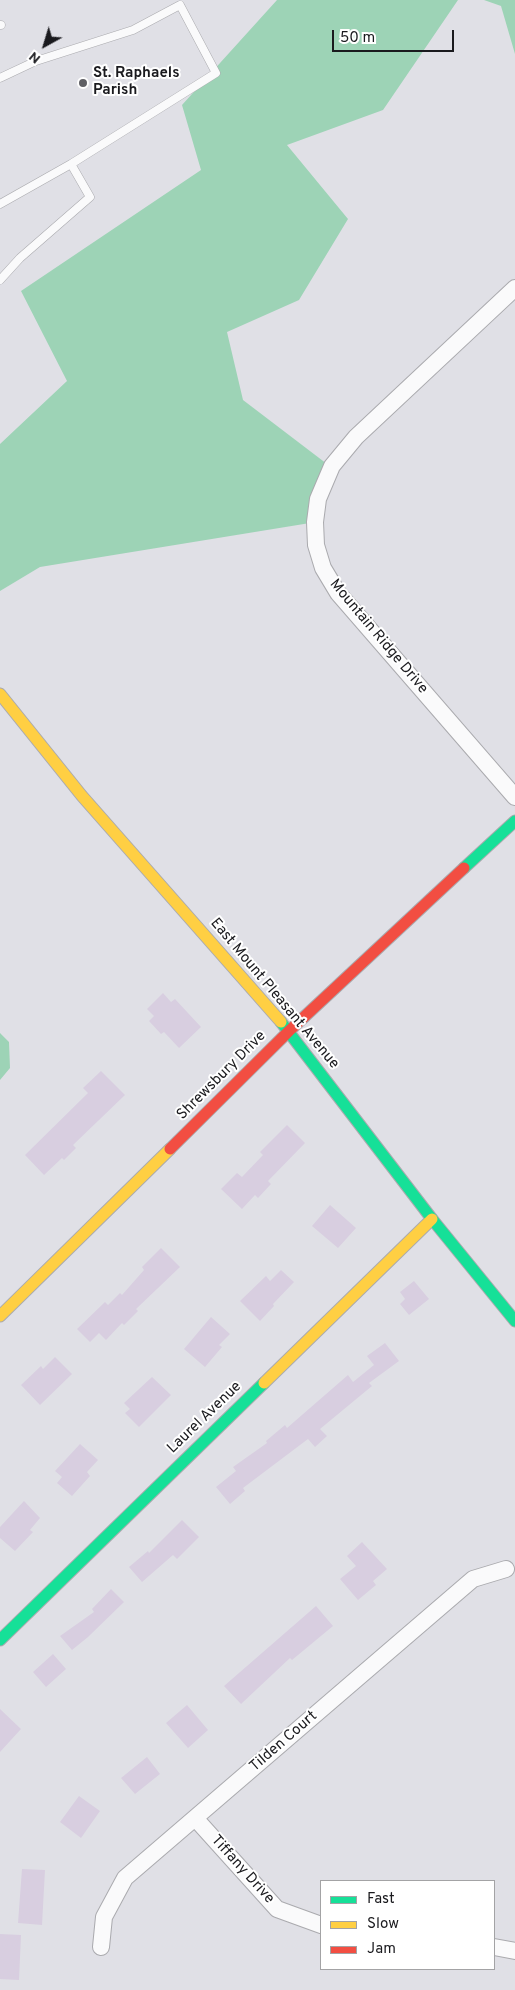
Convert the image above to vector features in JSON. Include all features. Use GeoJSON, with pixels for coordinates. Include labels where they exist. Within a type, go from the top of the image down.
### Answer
{"type":"FeatureCollection","features":[{"type":"Feature","properties":{"kind":"main road","name":"East Mount Pleasant Avenue"},"geometry":{"type":"LineString","coordinates":[[0,694],[82,796],[289,1031],[432,1219],[515,1321]]}},
{"type":"Feature","properties":{"kind":"main road","name":"Shrewsbury Drive"},"geometry":{"type":"LineString","coordinates":[[0,1316],[289,1031],[515,822]]}},
{"type":"Feature","properties":{"kind":"main road","name":"Laurel Avenue"},"geometry":{"type":"LineString","coordinates":[[0,1640],[432,1219]]}},
{"type":"Feature","properties":{"kind":"street","name":"Mountain Ridge Drive"},"geometry":{"type":"LineString","coordinates":[[515,288],[356,437],[332,466],[318,499],[315,522],[316,545],[323,568],[338,593],[515,796]]}},
{"type":"Feature","properties":{"kind":"street","name":"Tilden Court"},"geometry":{"type":"LineString","coordinates":[[101,1947],[104,1917],[125,1878],[473,1579],[506,1569]]}},
{"type":"Feature","properties":{"kind":"street","name":"Tiffany Drive"},"geometry":{"type":"LineString","coordinates":[[195,1818],[278,1909],[320,1925]]}},
{"type":"Feature","properties":{"kind":"street"},"geometry":{"type":"LineString","coordinates":[[495,1946],[515,1951]]}},
{"type":"Feature","properties":{"kind":"lane"},"geometry":{"type":"LineString","coordinates":[[0,78],[36,61],[134,30],[180,5],[216,73],[71,164],[0,204]]}},
{"type":"Feature","properties":{"kind":"lane"},"geometry":{"type":"LineString","coordinates":[[2,277],[20,258],[90,197],[71,164]]}},
{"type":"Feature","properties":{"kind":"lane"},"geometry":{"type":"LineString","coordinates":[[0,267],[2,277]]}},
{"type":"Feature","properties":{"kind":"green space"},"geometry":{"type":"Polygon","coordinates":[[[277,0],[458,0],[383,110],[287,145],[348,219],[299,300],[227,332],[243,400],[327,464],[310,523],[40,567],[0,591],[0,444],[67,381],[21,291],[201,170],[182,105],[277,0]]]}},
{"type":"Feature","properties":{"kind":"green space"},"geometry":{"type":"Polygon","coordinates":[[[484,0],[515,0],[515,54],[501,6],[484,0]]]}},
{"type":"Feature","properties":{"kind":"green space"},"geometry":{"type":"Polygon","coordinates":[[[0,1033],[9,1042],[10,1068],[0,1080],[0,1033]]]}},
{"type":"Feature","properties":{"kind":"building"},"geometry":{"type":"Polygon","coordinates":[[[163,993],[171,1002],[175,999],[201,1027],[179,1048],[164,1032],[161,1034],[149,1021],[154,1016],[147,1009],[163,993]]]}},
{"type":"Feature","properties":{"kind":"building"},"geometry":{"type":"Polygon","coordinates":[[[101,1071],[125,1095],[73,1145],[76,1148],[64,1160],[62,1158],[44,1175],[25,1155],[88,1093],[83,1088],[101,1071]]]}},
{"type":"Feature","properties":{"kind":"building"},"geometry":{"type":"Polygon","coordinates":[[[287,1125],[305,1143],[268,1181],[271,1184],[258,1198],[255,1195],[242,1209],[221,1189],[237,1173],[242,1177],[263,1155],[260,1152],[287,1125]]]}},
{"type":"Feature","properties":{"kind":"building"},"geometry":{"type":"Polygon","coordinates":[[[330,1205],[356,1228],[338,1248],[312,1226],[330,1205]]]}},
{"type":"Feature","properties":{"kind":"building"},"geometry":{"type":"Polygon","coordinates":[[[161,1248],[180,1267],[136,1309],[138,1311],[124,1325],[122,1323],[106,1340],[99,1333],[90,1342],[77,1329],[105,1302],[108,1305],[120,1293],[122,1295],[144,1270],[142,1267],[161,1248]]]}},
{"type":"Feature","properties":{"kind":"building"},"geometry":{"type":"Polygon","coordinates":[[[281,1270],[294,1282],[260,1321],[240,1301],[266,1276],[270,1281],[281,1270]]]}},
{"type":"Feature","properties":{"kind":"building"},"geometry":{"type":"Polygon","coordinates":[[[414,1281],[429,1299],[409,1315],[400,1304],[405,1299],[400,1292],[414,1281]]]}},
{"type":"Feature","properties":{"kind":"building"},"geometry":{"type":"Polygon","coordinates":[[[211,1317],[230,1334],[219,1345],[222,1347],[205,1367],[184,1349],[211,1317]]]}},
{"type":"Feature","properties":{"kind":"building"},"geometry":{"type":"Polygon","coordinates":[[[385,1343],[399,1361],[369,1383],[372,1386],[320,1429],[327,1436],[315,1447],[308,1439],[243,1488],[245,1491],[230,1504],[216,1487],[236,1471],[233,1467],[267,1443],[266,1441],[285,1425],[287,1428],[348,1375],[353,1382],[374,1365],[367,1356],[385,1343]]]}},
{"type":"Feature","properties":{"kind":"building"},"geometry":{"type":"Polygon","coordinates":[[[55,1357],[72,1374],[40,1405],[21,1385],[41,1366],[43,1369],[55,1357]]]}},
{"type":"Feature","properties":{"kind":"building"},"geometry":{"type":"Polygon","coordinates":[[[152,1377],[171,1395],[139,1427],[125,1413],[130,1409],[124,1403],[152,1377]]]}},
{"type":"Feature","properties":{"kind":"building"},"geometry":{"type":"Polygon","coordinates":[[[80,1444],[98,1460],[87,1472],[90,1476],[72,1496],[57,1483],[62,1477],[55,1471],[80,1444]]]}},
{"type":"Feature","properties":{"kind":"building"},"geometry":{"type":"Polygon","coordinates":[[[24,1501],[40,1518],[30,1530],[33,1532],[15,1551],[0,1538],[0,1527],[24,1501]]]}},
{"type":"Feature","properties":{"kind":"building"},"geometry":{"type":"Polygon","coordinates":[[[182,1520],[199,1537],[177,1559],[173,1555],[142,1582],[129,1567],[148,1551],[149,1553],[182,1520]]]}},
{"type":"Feature","properties":{"kind":"building"},"geometry":{"type":"Polygon","coordinates":[[[362,1542],[387,1569],[373,1581],[376,1585],[358,1600],[340,1579],[356,1566],[347,1556],[362,1542]]]}},
{"type":"Feature","properties":{"kind":"building"},"geometry":{"type":"Polygon","coordinates":[[[111,1589],[124,1602],[72,1650],[60,1636],[94,1612],[92,1609],[111,1589]]]}},
{"type":"Feature","properties":{"kind":"building"},"geometry":{"type":"Polygon","coordinates":[[[316,1606],[333,1626],[292,1660],[290,1658],[241,1704],[224,1686],[316,1606]]]}},
{"type":"Feature","properties":{"kind":"building"},"geometry":{"type":"Polygon","coordinates":[[[53,1654],[66,1669],[46,1687],[33,1672],[53,1654]]]}},
{"type":"Feature","properties":{"kind":"building"},"geometry":{"type":"Polygon","coordinates":[[[187,1705],[208,1730],[188,1748],[166,1723],[187,1705]]]}},
{"type":"Feature","properties":{"kind":"building"},"geometry":{"type":"Polygon","coordinates":[[[0,1709],[21,1729],[0,1752],[0,1709]]]}},
{"type":"Feature","properties":{"kind":"building"},"geometry":{"type":"Polygon","coordinates":[[[147,1757],[160,1774],[135,1794],[121,1778],[147,1757]]]}},
{"type":"Feature","properties":{"kind":"building"},"geometry":{"type":"Polygon","coordinates":[[[79,1796],[100,1811],[81,1838],[60,1822],[79,1796]]]}},
{"type":"Feature","properties":{"kind":"building"},"geometry":{"type":"Polygon","coordinates":[[[22,1869],[45,1870],[42,1925],[18,1923],[22,1869]]]}},
{"type":"Feature","properties":{"kind":"building"},"geometry":{"type":"Polygon","coordinates":[[[0,1934],[21,1935],[19,1980],[0,1979],[0,1934]]]}},
{"type":"Feature","properties":{"kind":"traffic: fast"},"geometry":{"type":"LineString","coordinates":[[464,868],[515,821]]}},
{"type":"Feature","properties":{"kind":"traffic: fast"},"geometry":{"type":"LineString","coordinates":[[281,1022],[432,1219],[515,1321]]}},
{"type":"Feature","properties":{"kind":"traffic: fast"},"geometry":{"type":"LineString","coordinates":[[0,1640],[264,1383]]}},
{"type":"Feature","properties":{"kind":"traffic: slow"},"geometry":{"type":"LineString","coordinates":[[0,694],[82,796],[281,1022]]}},
{"type":"Feature","properties":{"kind":"traffic: slow"},"geometry":{"type":"LineString","coordinates":[[0,1316],[170,1149]]}},
{"type":"Feature","properties":{"kind":"traffic: slow"},"geometry":{"type":"LineString","coordinates":[[264,1383],[432,1219]]}},
{"type":"Feature","properties":{"kind":"traffic: jam"},"geometry":{"type":"LineString","coordinates":[[170,1149],[289,1031],[464,868]]}},
{"type":"Feature","properties":{"kind":"place","name":"St. Raphaels Parish"},"geometry":{"type":"Point","coordinates":[83,83]}}]}
